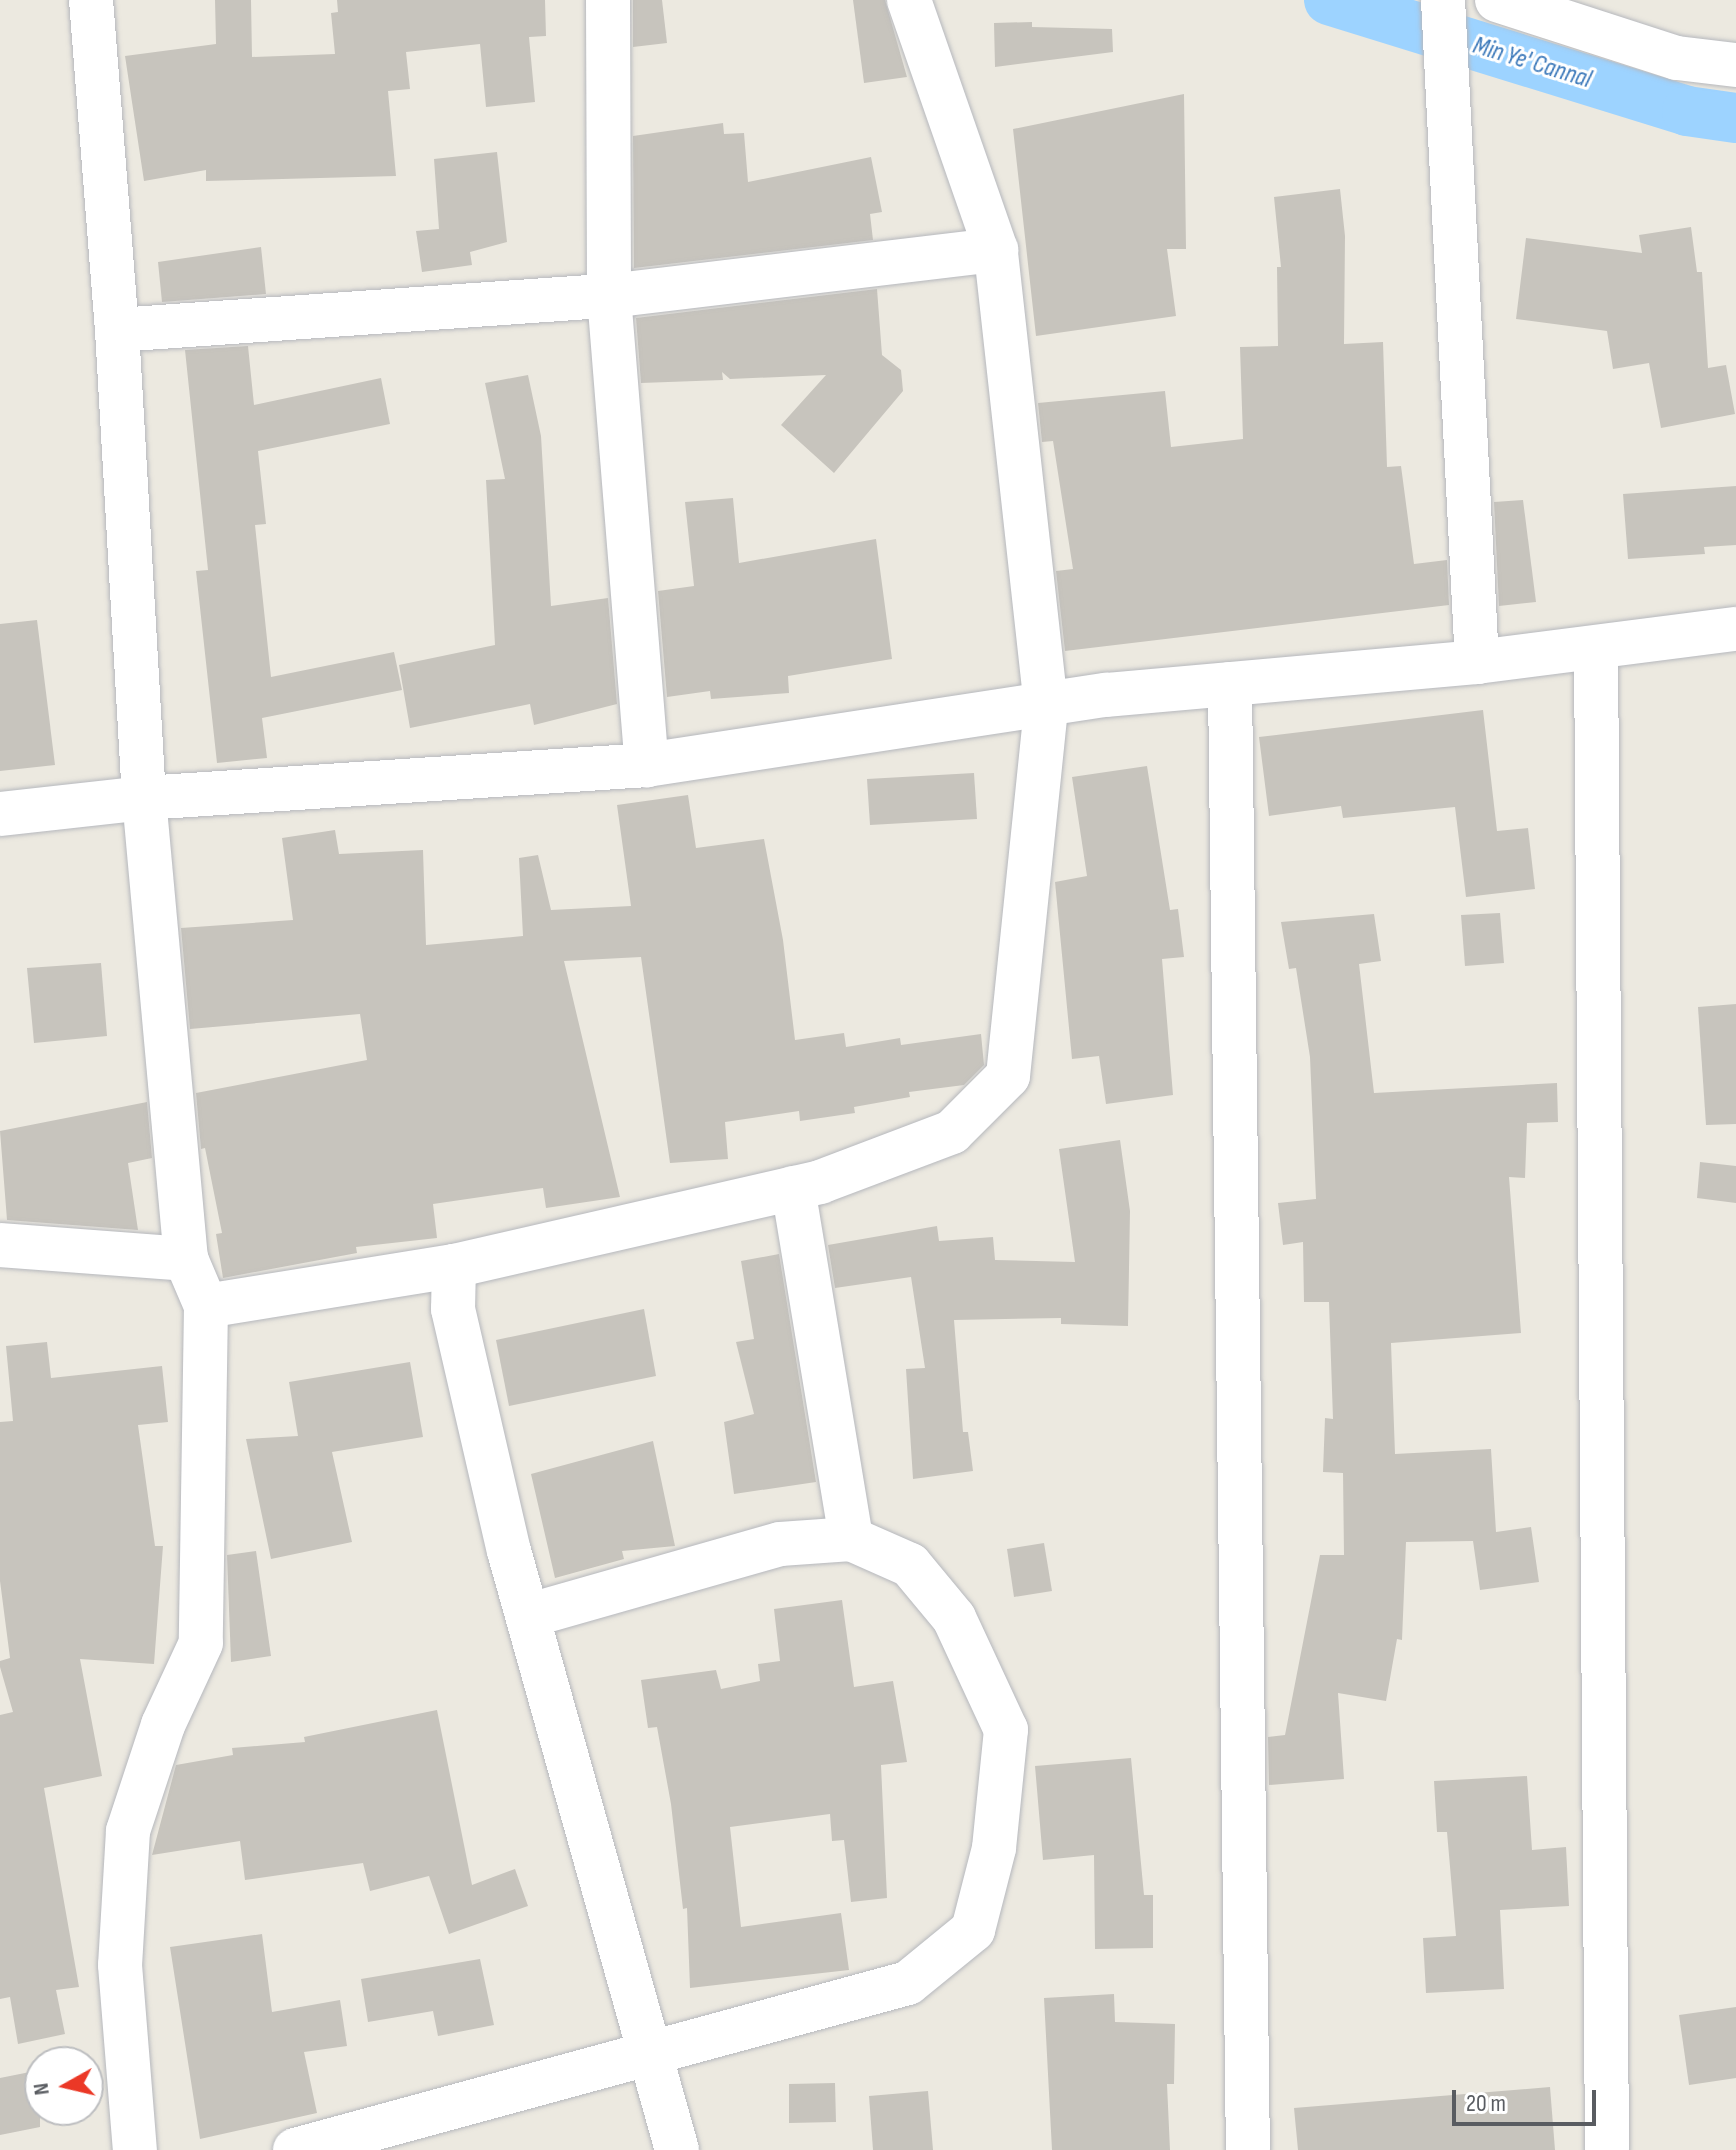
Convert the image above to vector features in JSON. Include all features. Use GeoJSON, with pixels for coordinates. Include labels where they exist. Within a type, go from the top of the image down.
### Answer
{"type":"FeatureCollection","features":[{"type":"Feature","properties":{"kind":"street"},"geometry":{"type":"LineString","coordinates":[[91,0],[117,330],[144,798],[186,1259],[206,1306],[201,1643],[163,1725],[128,1831],[120,1965],[135,2150]]}},
{"type":"Feature","properties":{"kind":"street"},"geometry":{"type":"LineString","coordinates":[[608,0],[609,296],[647,765]]}},
{"type":"Feature","properties":{"kind":"street"},"geometry":{"type":"LineString","coordinates":[[206,1306],[454,1266],[793,1188],[952,1132],[1008,1076],[1046,706],[996,250],[909,0]]}},
{"type":"Feature","properties":{"kind":"street"},"geometry":{"type":"LineString","coordinates":[[1497,0],[1677,58],[1736,65]]}},
{"type":"Feature","properties":{"kind":"street"},"geometry":{"type":"LineString","coordinates":[[1444,7],[1444,97],[1477,662]]}},
{"type":"Feature","properties":{"kind":"street"},"geometry":{"type":"LineString","coordinates":[[117,330],[609,296],[996,250]]}},
{"type":"Feature","properties":{"kind":"street"},"geometry":{"type":"LineString","coordinates":[[0,814],[144,798],[647,765],[1107,695],[1477,662],[1736,629]]}},
{"type":"Feature","properties":{"kind":"street"},"geometry":{"type":"LineString","coordinates":[[1596,648],[1607,2150]]}},
{"type":"Feature","properties":{"kind":"street"},"geometry":{"type":"LineString","coordinates":[[1230,684],[1248,2150]]}},
{"type":"Feature","properties":{"kind":"street"},"geometry":{"type":"LineString","coordinates":[[793,1188],[851,1539]]}},
{"type":"Feature","properties":{"kind":"street"},"geometry":{"type":"LineString","coordinates":[[0,1245],[186,1259]]}},
{"type":"Feature","properties":{"kind":"street"},"geometry":{"type":"LineString","coordinates":[[454,1266],[453,1309],[528,1616],[677,2150]]}},
{"type":"Feature","properties":{"kind":"street"},"geometry":{"type":"LineString","coordinates":[[295,2150],[649,2050],[759,2027],[908,1983],[973,1930],[994,1848],[1006,1730],[945,1607],[910,1565],[851,1539],[780,1544],[528,1616]]}},
{"type":"Feature","properties":{"kind":"building"},"geometry":{"type":"Polygon","coordinates":[[[215,0],[251,0],[252,57],[335,54],[331,13],[338,12],[337,0],[545,0],[546,36],[529,37],[535,102],[486,107],[480,44],[406,52],[410,89],[388,91],[396,176],[206,181],[206,170],[144,181],[125,56],[216,44],[215,0]]]}},
{"type":"Feature","properties":{"kind":"building"},"geometry":{"type":"Polygon","coordinates":[[[633,0],[662,0],[667,43],[633,47],[633,0]]]}},
{"type":"Feature","properties":{"kind":"building"},"geometry":{"type":"Polygon","coordinates":[[[853,0],[885,0],[907,77],[864,83],[853,0]]]}},
{"type":"Feature","properties":{"kind":"building"},"geometry":{"type":"Polygon","coordinates":[[[1032,22],[1032,27],[1112,29],[1113,52],[995,67],[994,23],[1032,22]]]}},
{"type":"Feature","properties":{"kind":"building"},"geometry":{"type":"Polygon","coordinates":[[[1184,94],[1186,249],[1167,249],[1176,316],[1036,336],[1013,129],[1184,94]]]}},
{"type":"Feature","properties":{"kind":"building"},"geometry":{"type":"Polygon","coordinates":[[[723,123],[724,134],[744,133],[748,182],[871,157],[882,212],[870,214],[873,240],[634,268],[633,136],[723,123]]]}},
{"type":"Feature","properties":{"kind":"building"},"geometry":{"type":"Polygon","coordinates":[[[497,152],[507,242],[470,252],[472,265],[422,272],[416,231],[439,229],[434,159],[497,152]]]}},
{"type":"Feature","properties":{"kind":"building"},"geometry":{"type":"Polygon","coordinates":[[[1340,189],[1345,236],[1344,344],[1383,342],[1387,467],[1401,466],[1414,564],[1447,560],[1449,605],[1065,651],[1056,571],[1073,569],[1053,441],[1042,442],[1038,403],[1165,391],[1171,447],[1243,439],[1240,347],[1278,346],[1277,267],[1281,267],[1274,197],[1340,189]]]}},
{"type":"Feature","properties":{"kind":"building"},"geometry":{"type":"Polygon","coordinates":[[[1691,227],[1697,272],[1702,272],[1708,368],[1726,365],[1735,414],[1661,428],[1649,363],[1613,369],[1607,331],[1516,319],[1526,238],[1642,253],[1639,235],[1691,227]]]}},
{"type":"Feature","properties":{"kind":"building"},"geometry":{"type":"Polygon","coordinates":[[[261,247],[266,294],[162,302],[158,262],[261,247]]]}},
{"type":"Feature","properties":{"kind":"building"},"geometry":{"type":"Polygon","coordinates":[[[877,289],[882,355],[901,370],[903,391],[834,473],[781,425],[826,375],[730,379],[722,372],[723,380],[641,383],[636,318],[877,289]]]}},
{"type":"Feature","properties":{"kind":"building"},"geometry":{"type":"Polygon","coordinates":[[[248,346],[254,405],[381,378],[390,424],[258,451],[266,524],[255,525],[271,677],[394,652],[402,690],[262,718],[267,758],[217,763],[196,571],[208,570],[185,350],[248,346]]]}},
{"type":"Feature","properties":{"kind":"building"},"geometry":{"type":"Polygon","coordinates":[[[528,375],[541,436],[551,606],[608,598],[617,704],[534,725],[530,704],[410,728],[399,665],[495,645],[486,480],[505,479],[485,383],[528,375]]]}},
{"type":"Feature","properties":{"kind":"building"},"geometry":{"type":"Polygon","coordinates":[[[1736,486],[1736,545],[1704,547],[1705,554],[1628,559],[1623,494],[1736,486]]]}},
{"type":"Feature","properties":{"kind":"building"},"geometry":{"type":"Polygon","coordinates":[[[733,498],[739,563],[876,539],[892,659],[788,676],[789,693],[711,699],[710,691],[667,697],[658,591],[694,586],[685,502],[733,498]]]}},
{"type":"Feature","properties":{"kind":"building"},"geometry":{"type":"Polygon","coordinates":[[[1523,500],[1536,602],[1499,606],[1494,502],[1523,500]]]}},
{"type":"Feature","properties":{"kind":"building"},"geometry":{"type":"Polygon","coordinates":[[[37,620],[55,765],[0,771],[0,624],[37,620]]]}},
{"type":"Feature","properties":{"kind":"building"},"geometry":{"type":"Polygon","coordinates":[[[1483,710],[1497,831],[1528,828],[1535,889],[1466,897],[1455,807],[1343,818],[1341,806],[1269,816],[1259,737],[1483,710]]]}},
{"type":"Feature","properties":{"kind":"building"},"geometry":{"type":"Polygon","coordinates":[[[1147,766],[1170,910],[1178,909],[1184,957],[1162,959],[1173,1095],[1106,1104],[1099,1056],[1072,1059],[1055,882],[1087,876],[1072,777],[1147,766]]]}},
{"type":"Feature","properties":{"kind":"building"},"geometry":{"type":"Polygon","coordinates":[[[974,773],[977,819],[870,825],[867,779],[974,773]]]}},
{"type":"Feature","properties":{"kind":"building"},"geometry":{"type":"Polygon","coordinates":[[[688,795],[696,848],[764,839],[783,940],[795,1040],[844,1033],[846,1047],[900,1038],[901,1045],[981,1034],[984,1065],[964,1085],[909,1092],[910,1097],[854,1107],[855,1113],[800,1121],[799,1111],[725,1122],[728,1159],[670,1163],[641,957],[564,961],[620,1197],[546,1208],[543,1188],[433,1204],[437,1238],[356,1247],[357,1253],[223,1278],[216,1234],[222,1233],[205,1148],[201,1149],[196,1093],[367,1060],[360,1014],[190,1029],[181,928],[293,920],[282,838],[335,830],[339,854],[423,850],[426,945],[523,936],[519,858],[538,855],[551,910],[631,906],[617,805],[688,795]]]}},
{"type":"Feature","properties":{"kind":"building"},"geometry":{"type":"Polygon","coordinates":[[[1500,913],[1504,963],[1465,966],[1461,915],[1500,913]]]}},
{"type":"Feature","properties":{"kind":"building"},"geometry":{"type":"Polygon","coordinates":[[[1374,914],[1381,961],[1359,964],[1374,1093],[1557,1083],[1558,1122],[1527,1123],[1525,1178],[1509,1177],[1521,1333],[1391,1343],[1395,1454],[1491,1449],[1496,1532],[1531,1527],[1539,1582],[1480,1590],[1473,1541],[1406,1542],[1402,1640],[1397,1639],[1386,1701],[1338,1693],[1344,1779],[1269,1785],[1268,1737],[1285,1735],[1320,1555],[1344,1555],[1343,1473],[1323,1472],[1325,1418],[1333,1419],[1329,1302],[1304,1302],[1303,1242],[1283,1245],[1278,1203],[1316,1199],[1310,1057],[1296,968],[1289,969],[1281,922],[1374,914]]]}},
{"type":"Feature","properties":{"kind":"building"},"geometry":{"type":"Polygon","coordinates":[[[101,963],[107,1036],[34,1043],[27,968],[101,963]]]}},
{"type":"Feature","properties":{"kind":"building"},"geometry":{"type":"Polygon","coordinates":[[[1736,1004],[1736,1124],[1706,1125],[1698,1007],[1736,1004]]]}},
{"type":"Feature","properties":{"kind":"building"},"geometry":{"type":"Polygon","coordinates":[[[147,1102],[152,1158],[128,1163],[138,1230],[7,1220],[0,1131],[147,1102]]]}},
{"type":"Feature","properties":{"kind":"building"},"geometry":{"type":"Polygon","coordinates":[[[1120,1140],[1130,1211],[1128,1326],[1061,1324],[1061,1318],[954,1320],[963,1432],[968,1432],[973,1471],[913,1479],[906,1369],[925,1368],[911,1277],[835,1288],[828,1245],[937,1226],[939,1241],[993,1237],[995,1260],[1075,1262],[1059,1149],[1120,1140]]]}},
{"type":"Feature","properties":{"kind":"building"},"geometry":{"type":"Polygon","coordinates":[[[1700,1162],[1736,1166],[1736,1203],[1697,1198],[1700,1162]]]}},
{"type":"Feature","properties":{"kind":"building"},"geometry":{"type":"Polygon","coordinates":[[[779,1254],[816,1482],[734,1494],[724,1422],[754,1414],[736,1342],[754,1339],[741,1261],[779,1254]]]}},
{"type":"Feature","properties":{"kind":"building"},"geometry":{"type":"Polygon","coordinates":[[[644,1309],[656,1376],[509,1406],[496,1340],[644,1309]]]}},
{"type":"Feature","properties":{"kind":"building"},"geometry":{"type":"Polygon","coordinates":[[[47,1342],[51,1378],[162,1366],[168,1422],[138,1425],[155,1546],[163,1546],[154,1664],[80,1659],[102,1776],[44,1788],[79,1987],[56,1990],[65,2034],[18,2044],[10,1997],[0,1999],[0,1715],[13,1712],[0,1667],[0,1661],[10,1658],[0,1581],[0,1422],[13,1421],[6,1346],[47,1342]]]}},
{"type":"Feature","properties":{"kind":"building"},"geometry":{"type":"Polygon","coordinates":[[[410,1362],[423,1437],[332,1452],[352,1542],[271,1559],[246,1439],[298,1436],[289,1382],[410,1362]]]}},
{"type":"Feature","properties":{"kind":"building"},"geometry":{"type":"Polygon","coordinates":[[[653,1441],[675,1546],[622,1551],[624,1559],[555,1578],[531,1474],[653,1441]]]}},
{"type":"Feature","properties":{"kind":"building"},"geometry":{"type":"Polygon","coordinates":[[[1044,1543],[1052,1591],[1014,1597],[1007,1549],[1044,1543]]]}},
{"type":"Feature","properties":{"kind":"building"},"geometry":{"type":"Polygon","coordinates":[[[256,1551],[271,1656],[231,1662],[227,1555],[256,1551]]]}},
{"type":"Feature","properties":{"kind":"building"},"geometry":{"type":"Polygon","coordinates":[[[842,1600],[854,1687],[893,1681],[907,1762],[881,1765],[887,1898],[851,1902],[844,1840],[832,1841],[830,1814],[730,1827],[741,1927],[841,1913],[849,1970],[690,1988],[687,1908],[683,1909],[671,1804],[657,1727],[648,1728],[641,1680],[716,1670],[721,1689],[760,1681],[758,1664],[780,1661],[774,1609],[842,1600]]]}},
{"type":"Feature","properties":{"kind":"building"},"geometry":{"type":"Polygon","coordinates":[[[437,1710],[472,1885],[515,1869],[528,1906],[449,1934],[429,1876],[370,1891],[363,1863],[245,1880],[240,1841],[152,1855],[176,1765],[233,1755],[232,1748],[305,1742],[304,1737],[437,1710]]]}},
{"type":"Feature","properties":{"kind":"building"},"geometry":{"type":"Polygon","coordinates":[[[1131,1758],[1144,1895],[1153,1895],[1153,1948],[1095,1949],[1094,1855],[1043,1860],[1035,1766],[1131,1758]]]}},
{"type":"Feature","properties":{"kind":"building"},"geometry":{"type":"Polygon","coordinates":[[[1527,1776],[1532,1850],[1566,1847],[1569,1906],[1500,1910],[1504,1989],[1426,1993],[1423,1938],[1456,1936],[1447,1832],[1437,1832],[1434,1781],[1527,1776]]]}},
{"type":"Feature","properties":{"kind":"building"},"geometry":{"type":"Polygon","coordinates":[[[262,1934],[272,2012],[340,2000],[347,2046],[304,2052],[317,2113],[200,2139],[170,1947],[262,1934]]]}},
{"type":"Feature","properties":{"kind":"building"},"geometry":{"type":"Polygon","coordinates":[[[480,1959],[494,2025],[438,2036],[433,2011],[368,2022],[361,1979],[480,1959]]]}},
{"type":"Feature","properties":{"kind":"building"},"geometry":{"type":"Polygon","coordinates":[[[1114,1994],[1115,2022],[1175,2024],[1174,2084],[1167,2084],[1170,2150],[1052,2150],[1044,1998],[1114,1994]]]}},
{"type":"Feature","properties":{"kind":"building"},"geometry":{"type":"Polygon","coordinates":[[[1736,2007],[1736,2078],[1689,2085],[1679,2015],[1736,2007]]]}},
{"type":"Feature","properties":{"kind":"building"},"geometry":{"type":"Polygon","coordinates":[[[24,2073],[24,2126],[40,2127],[0,2135],[0,2078],[24,2073]]]}},
{"type":"Feature","properties":{"kind":"building"},"geometry":{"type":"Polygon","coordinates":[[[835,2083],[836,2122],[789,2123],[789,2084],[835,2083]]]}},
{"type":"Feature","properties":{"kind":"building"},"geometry":{"type":"Polygon","coordinates":[[[1550,2087],[1555,2150],[1298,2150],[1294,2108],[1550,2087]]]}},
{"type":"Feature","properties":{"kind":"building"},"geometry":{"type":"Polygon","coordinates":[[[928,2091],[933,2150],[873,2150],[869,2096],[928,2091]]]}},
{"type":"Feature","properties":{"kind":"waterway","name":"Min Ye' Cannal"},"geometry":{"type":"LineString","coordinates":[[1329,0],[1687,111],[1736,118]]}}]}
